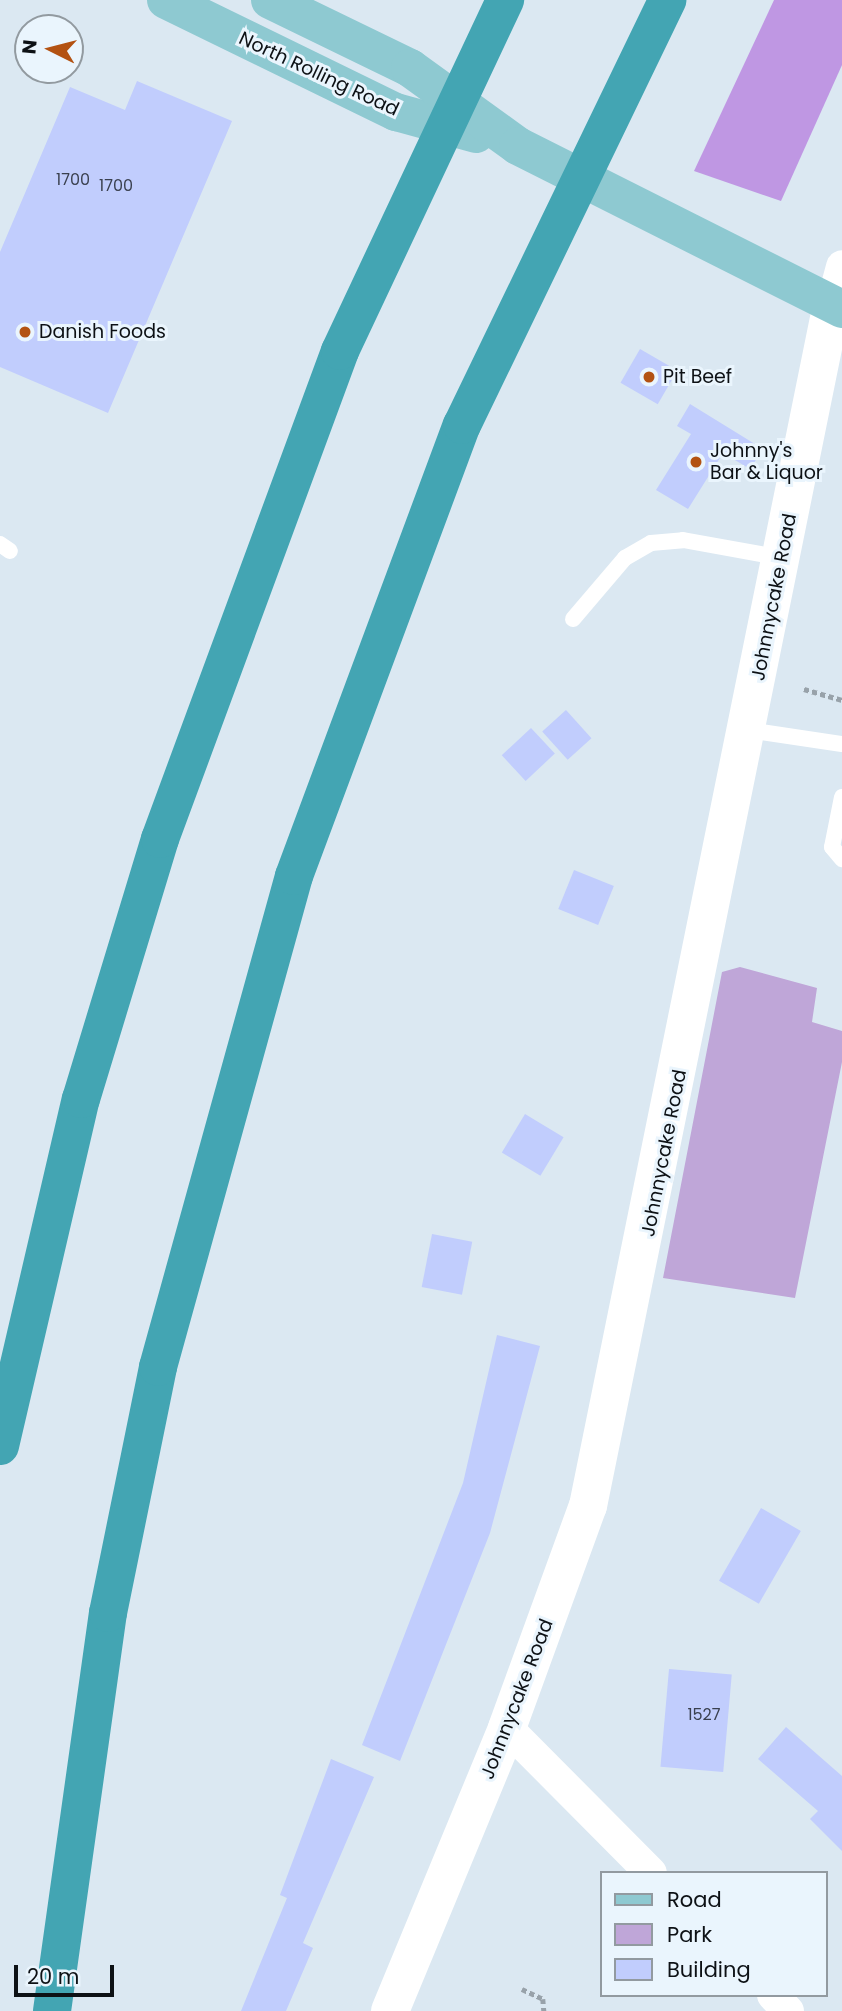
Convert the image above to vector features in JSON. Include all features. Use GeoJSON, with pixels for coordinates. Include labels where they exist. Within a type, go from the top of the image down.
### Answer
{"type":"FeatureCollection","features":[{"type":"Feature","properties":{"kind":"highway"},"geometry":{"type":"LineString","coordinates":[[0,1447],[81,1099],[160,839],[340,351],[505,0]]}},
{"type":"Feature","properties":{"kind":"highway"},"geometry":{"type":"LineString","coordinates":[[488,37],[513,0]]}},
{"type":"Feature","properties":{"kind":"highway"},"geometry":{"type":"LineString","coordinates":[[52,2011],[99,1668],[158,1367],[290,890],[362,681],[457,438],[618,94],[667,0]]}},
{"type":"Feature","properties":{"kind":"main road","name":"North Rolling Road"},"geometry":{"type":"LineString","coordinates":[[166,0],[396,112],[519,146]]}},
{"type":"Feature","properties":{"kind":"main road","name":"North Rolling Road"},"geometry":{"type":"LineString","coordinates":[[270,0],[410,68],[519,146],[837,306]]}},
{"type":"Feature","properties":{"kind":"street","name":"Johnnycake Road"},"geometry":{"type":"LineString","coordinates":[[390,2011],[507,1728],[595,1479],[782,558],[837,306],[842,266]]}},
{"type":"Feature","properties":{"kind":"street"},"geometry":{"type":"LineString","coordinates":[[507,1728],[649,1871]]}},
{"type":"Feature","properties":{"kind":"street"},"geometry":{"type":"LineString","coordinates":[[775,1997],[789,2011]]}},
{"type":"Feature","properties":{"kind":"lane"},"geometry":{"type":"LineString","coordinates":[[573,619],[625,558],[651,543],[683,540],[782,558]]}},
{"type":"Feature","properties":{"kind":"lane"},"geometry":{"type":"LineString","coordinates":[[748,730],[842,744]]}},
{"type":"Feature","properties":{"kind":"lane"},"geometry":{"type":"LineString","coordinates":[[842,797],[832,847],[842,859]]}},
{"type":"Feature","properties":{"kind":"path"},"geometry":{"type":"LineString","coordinates":[[804,689],[842,700]]}},
{"type":"Feature","properties":{"kind":"path"},"geometry":{"type":"LineString","coordinates":[[522,1989],[543,1999],[544,2011]]}},
{"type":"Feature","properties":{"kind":"green space"},"geometry":{"type":"Polygon","coordinates":[[[740,967],[817,988],[812,1022],[842,1031],[842,1062],[795,1298],[663,1278],[722,972],[740,967]]]}},
{"type":"Feature","properties":{"kind":"shaded area"},"geometry":{"type":"Polygon","coordinates":[[[774,0],[842,0],[842,65],[781,201],[694,171],[774,0]]]}},
{"type":"Feature","properties":{"kind":"building"},"geometry":{"type":"Polygon","coordinates":[[[137,81],[232,121],[108,413],[0,367],[0,252],[70,87],[125,110],[137,81]]]}},
{"type":"Feature","properties":{"kind":"building","name":"Pit Beef"},"geometry":{"type":"Polygon","coordinates":[[[640,349],[677,370],[658,404],[620,383],[640,349]]]}},
{"type":"Feature","properties":{"kind":"building","name":"Johnny's Bar & Liquor"},"geometry":{"type":"Polygon","coordinates":[[[690,404],[763,449],[750,469],[723,453],[688,509],[656,490],[691,434],[677,426],[690,404]]]}},
{"type":"Feature","properties":{"kind":"building"},"geometry":{"type":"Polygon","coordinates":[[[566,710],[591,738],[568,760],[542,731],[566,710]]]}},
{"type":"Feature","properties":{"kind":"building"},"geometry":{"type":"Polygon","coordinates":[[[531,728],[555,754],[526,781],[502,755],[531,728]]]}},
{"type":"Feature","properties":{"kind":"building"},"geometry":{"type":"Polygon","coordinates":[[[574,870],[614,886],[598,925],[558,909],[574,870]]]}},
{"type":"Feature","properties":{"kind":"building"},"geometry":{"type":"Polygon","coordinates":[[[525,1114],[564,1137],[540,1176],[502,1153],[525,1114]]]}},
{"type":"Feature","properties":{"kind":"building"},"geometry":{"type":"Polygon","coordinates":[[[432,1234],[472,1242],[462,1295],[422,1287],[432,1234]]]}},
{"type":"Feature","properties":{"kind":"building"},"geometry":{"type":"Polygon","coordinates":[[[497,1335],[540,1346],[490,1533],[400,1761],[362,1745],[463,1483],[497,1335]]]}},
{"type":"Feature","properties":{"kind":"building"},"geometry":{"type":"Polygon","coordinates":[[[761,1508],[801,1531],[759,1604],[719,1581],[761,1508]]]}},
{"type":"Feature","properties":{"kind":"building"},"geometry":{"type":"Polygon","coordinates":[[[669,1669],[732,1674],[723,1772],[660,1767],[669,1669]]]}},
{"type":"Feature","properties":{"kind":"building"},"geometry":{"type":"Polygon","coordinates":[[[786,1727],[842,1776],[842,1851],[810,1819],[818,1811],[758,1759],[786,1727]]]}},
{"type":"Feature","properties":{"kind":"building"},"geometry":{"type":"Polygon","coordinates":[[[331,1759],[374,1777],[303,1943],[313,1948],[286,2011],[241,2011],[287,1898],[280,1895],[331,1759]]]}},
{"type":"Feature","properties":{"kind":"place","name":"Danish Foods"},"geometry":{"type":"Point","coordinates":[25,332]}},
{"type":"Feature","properties":{"kind":"place","name":"Pit Beef"},"geometry":{"type":"Point","coordinates":[649,377]}},
{"type":"Feature","properties":{"kind":"place","name":"Johnny's Bar & Liquor"},"geometry":{"type":"Point","coordinates":[696,462]}}]}
